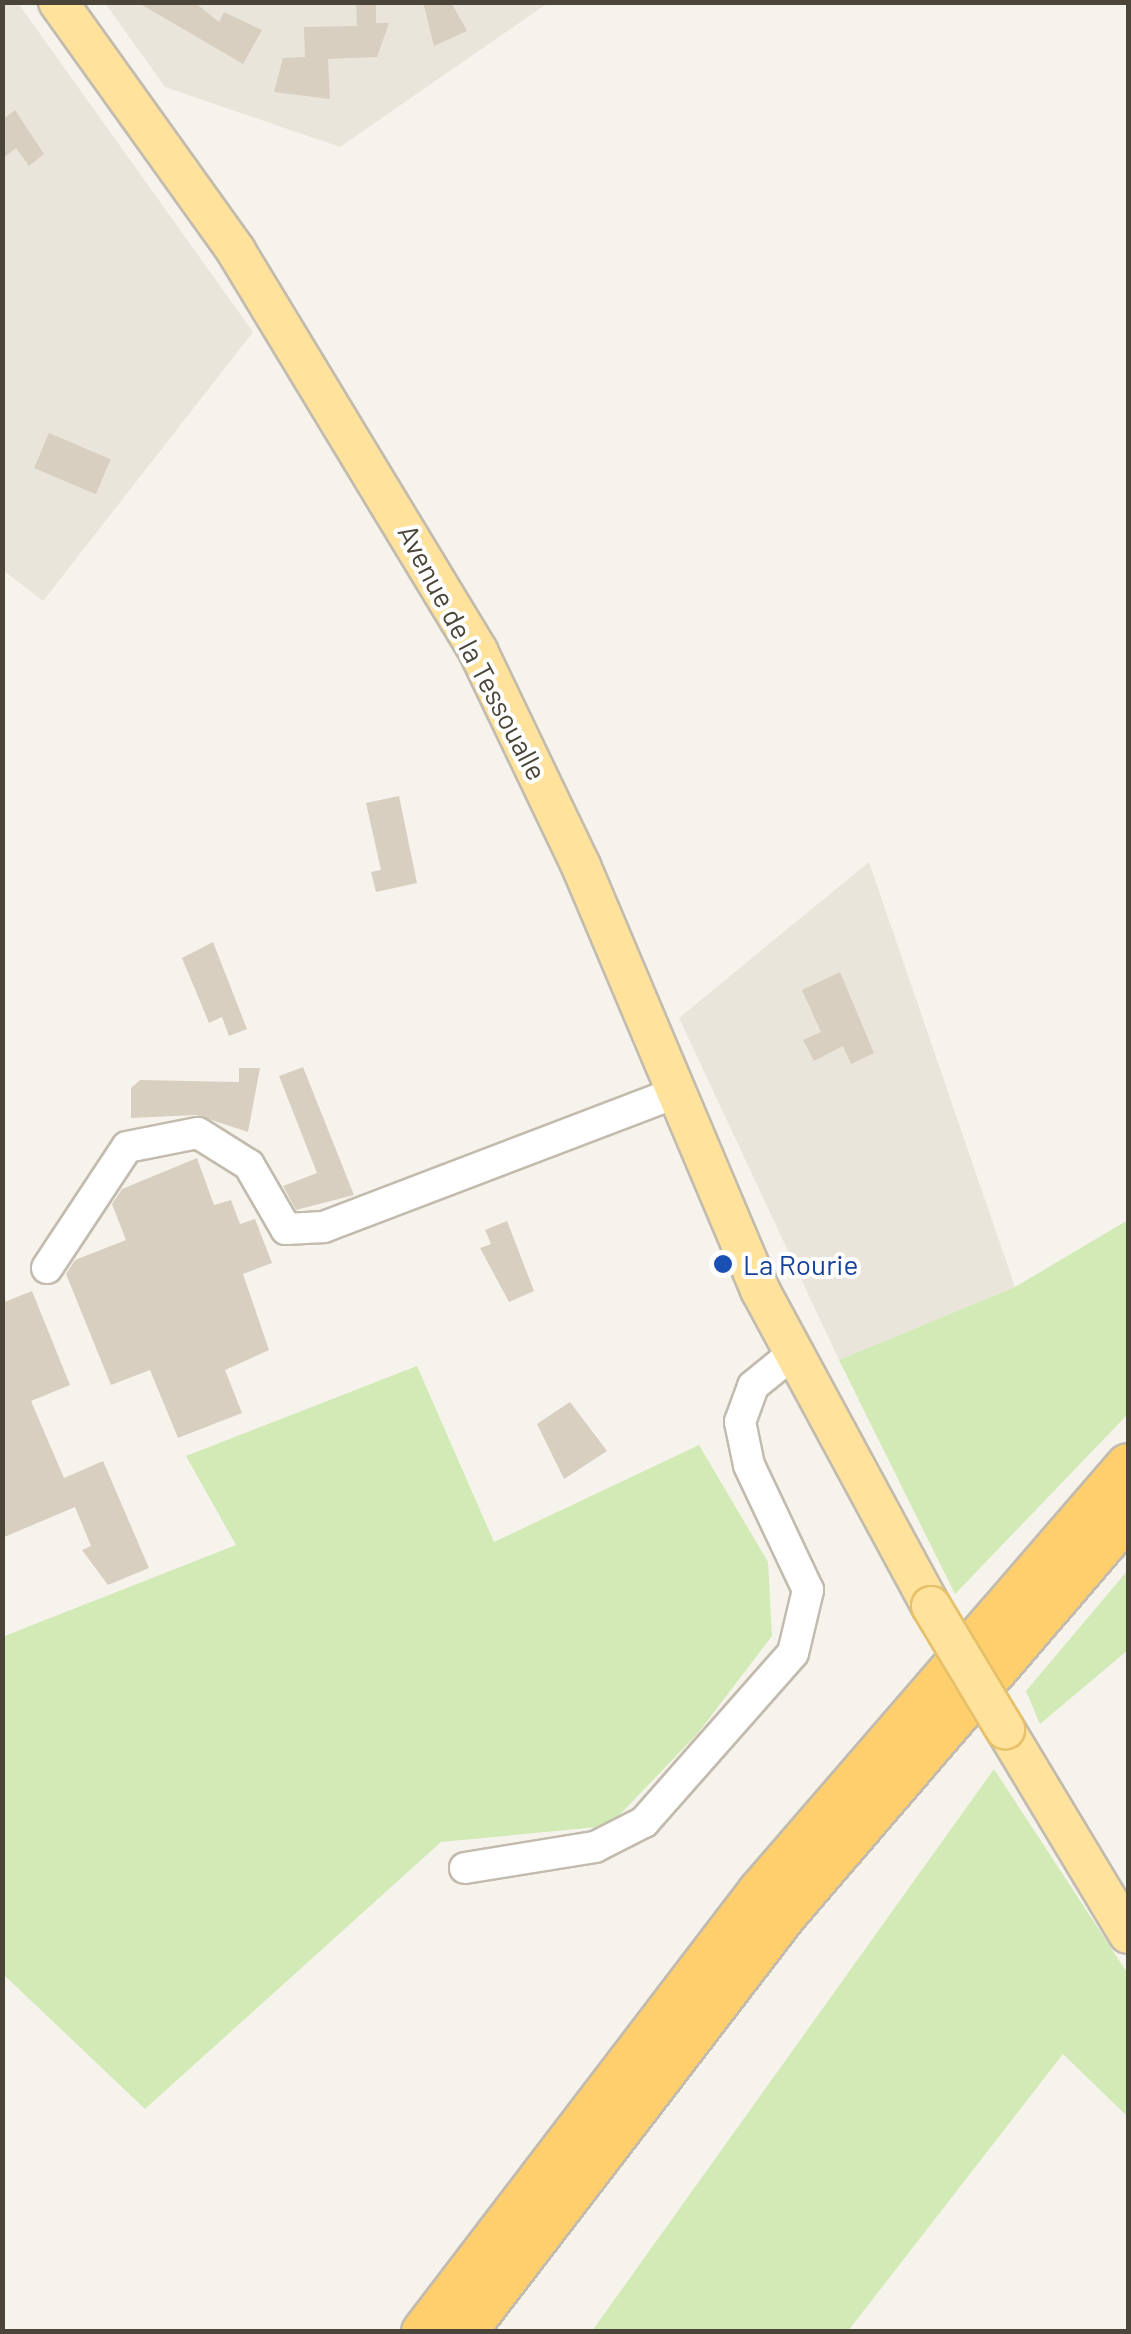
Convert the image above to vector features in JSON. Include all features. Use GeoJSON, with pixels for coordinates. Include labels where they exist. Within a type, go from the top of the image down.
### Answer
{"type":"FeatureCollection","features":[{"type":"Feature","properties":{"kind":"highway"},"geometry":{"type":"LineString","coordinates":[[423,2332],[759,1892],[1128,1465]]}},
{"type":"Feature","properties":{"kind":"highway"},"geometry":{"type":"LineString","coordinates":[[465,2332],[785,1914],[1128,1516]]}},
{"type":"Feature","properties":{"kind":"main road","name":"Avenue de la Tessoualle"},"geometry":{"type":"LineString","coordinates":[[58,2],[215,219],[414,535],[574,850],[674,1094],[791,1355],[931,1606],[1128,1934]]}},
{"type":"Feature","properties":{"kind":"street"},"geometry":{"type":"LineString","coordinates":[[47,1268],[126,1147],[198,1133],[249,1164],[286,1229],[324,1227],[674,1094]]}},
{"type":"Feature","properties":{"kind":"street"},"geometry":{"type":"LineString","coordinates":[[464,1868],[595,1847],[644,1822],[793,1653],[808,1590],[749,1465],[740,1422],[752,1386],[791,1355]]}},
{"type":"Feature","properties":{"kind":"shaded area"},"geometry":{"type":"Polygon","coordinates":[[[2,3],[18,3],[253,332],[43,601],[3,570],[2,3]]]}},
{"type":"Feature","properties":{"kind":"shaded area"},"geometry":{"type":"Polygon","coordinates":[[[105,3],[548,3],[340,147],[165,87],[105,3]]]}},
{"type":"Feature","properties":{"kind":"shaded area"},"geometry":{"type":"Polygon","coordinates":[[[869,862],[1015,1287],[839,1360],[679,1018],[869,862]]]}},
{"type":"Feature","properties":{"kind":"green space"},"geometry":{"type":"Polygon","coordinates":[[[1128,1220],[1128,1414],[955,1594],[839,1360],[1015,1287],[1128,1220]]]}},
{"type":"Feature","properties":{"kind":"green space"},"geometry":{"type":"Polygon","coordinates":[[[417,1366],[494,1542],[699,1445],[768,1562],[772,1636],[698,1733],[609,1826],[441,1842],[145,2109],[3,1974],[2,1637],[236,1545],[186,1456],[417,1366]]]}},
{"type":"Feature","properties":{"kind":"green space"},"geometry":{"type":"Polygon","coordinates":[[[1128,1570],[1128,1650],[1040,1724],[1026,1691],[1128,1570]]]}},
{"type":"Feature","properties":{"kind":"green space"},"geometry":{"type":"Polygon","coordinates":[[[994,1769],[1128,1974],[1128,2117],[1063,2054],[848,2331],[592,2331],[994,1769]]]}},
{"type":"Feature","properties":{"kind":"building"},"geometry":{"type":"Polygon","coordinates":[[[137,2],[194,2],[219,22],[224,12],[262,30],[243,64],[137,2]]]}},
{"type":"Feature","properties":{"kind":"building"},"geometry":{"type":"Polygon","coordinates":[[[356,2],[376,2],[376,23],[389,23],[377,57],[328,59],[330,99],[274,92],[283,58],[305,57],[304,27],[357,26],[356,2]]]}},
{"type":"Feature","properties":{"kind":"building"},"geometry":{"type":"Polygon","coordinates":[[[423,2],[451,2],[467,31],[434,46],[423,2]]]}},
{"type":"Feature","properties":{"kind":"building"},"geometry":{"type":"Polygon","coordinates":[[[15,110],[44,154],[29,166],[16,148],[2,159],[2,120],[15,110]]]}},
{"type":"Feature","properties":{"kind":"building"},"geometry":{"type":"Polygon","coordinates":[[[49,433],[111,459],[96,494],[34,468],[49,433]]]}},
{"type":"Feature","properties":{"kind":"building"},"geometry":{"type":"Polygon","coordinates":[[[399,796],[417,883],[376,892],[371,872],[381,870],[366,803],[399,796]]]}},
{"type":"Feature","properties":{"kind":"building"},"geometry":{"type":"Polygon","coordinates":[[[213,942],[247,1029],[229,1036],[222,1017],[209,1023],[182,958],[213,942]]]}},
{"type":"Feature","properties":{"kind":"building"},"geometry":{"type":"Polygon","coordinates":[[[840,972],[874,1053],[851,1064],[843,1046],[814,1061],[803,1040],[821,1032],[802,990],[840,972]]]}},
{"type":"Feature","properties":{"kind":"building"},"geometry":{"type":"Polygon","coordinates":[[[303,1067],[354,1195],[296,1210],[283,1186],[317,1173],[279,1076],[303,1067]]]}},
{"type":"Feature","properties":{"kind":"building"},"geometry":{"type":"Polygon","coordinates":[[[239,1068],[260,1068],[248,1132],[196,1115],[131,1118],[131,1088],[140,1080],[239,1082],[239,1068]]]}},
{"type":"Feature","properties":{"kind":"building"},"geometry":{"type":"Polygon","coordinates":[[[197,1158],[214,1205],[231,1200],[240,1224],[255,1219],[272,1263],[243,1274],[269,1350],[225,1370],[242,1413],[178,1438],[150,1370],[111,1385],[66,1274],[75,1260],[126,1240],[112,1204],[122,1189],[197,1158]]]}},
{"type":"Feature","properties":{"kind":"building"},"geometry":{"type":"Polygon","coordinates":[[[507,1221],[534,1291],[509,1302],[480,1248],[491,1244],[485,1230],[507,1221]]]}},
{"type":"Feature","properties":{"kind":"building"},"geometry":{"type":"Polygon","coordinates":[[[32,1291],[70,1385],[31,1401],[64,1478],[103,1461],[149,1568],[108,1585],[82,1550],[91,1546],[75,1507],[2,1538],[2,1303],[32,1291]]]}},
{"type":"Feature","properties":{"kind":"building"},"geometry":{"type":"Polygon","coordinates":[[[570,1402],[607,1451],[564,1479],[537,1424],[570,1402]]]}},
{"type":"Feature","properties":{"kind":"place","name":"La Rourie"},"geometry":{"type":"Point","coordinates":[723,1264]}}]}
